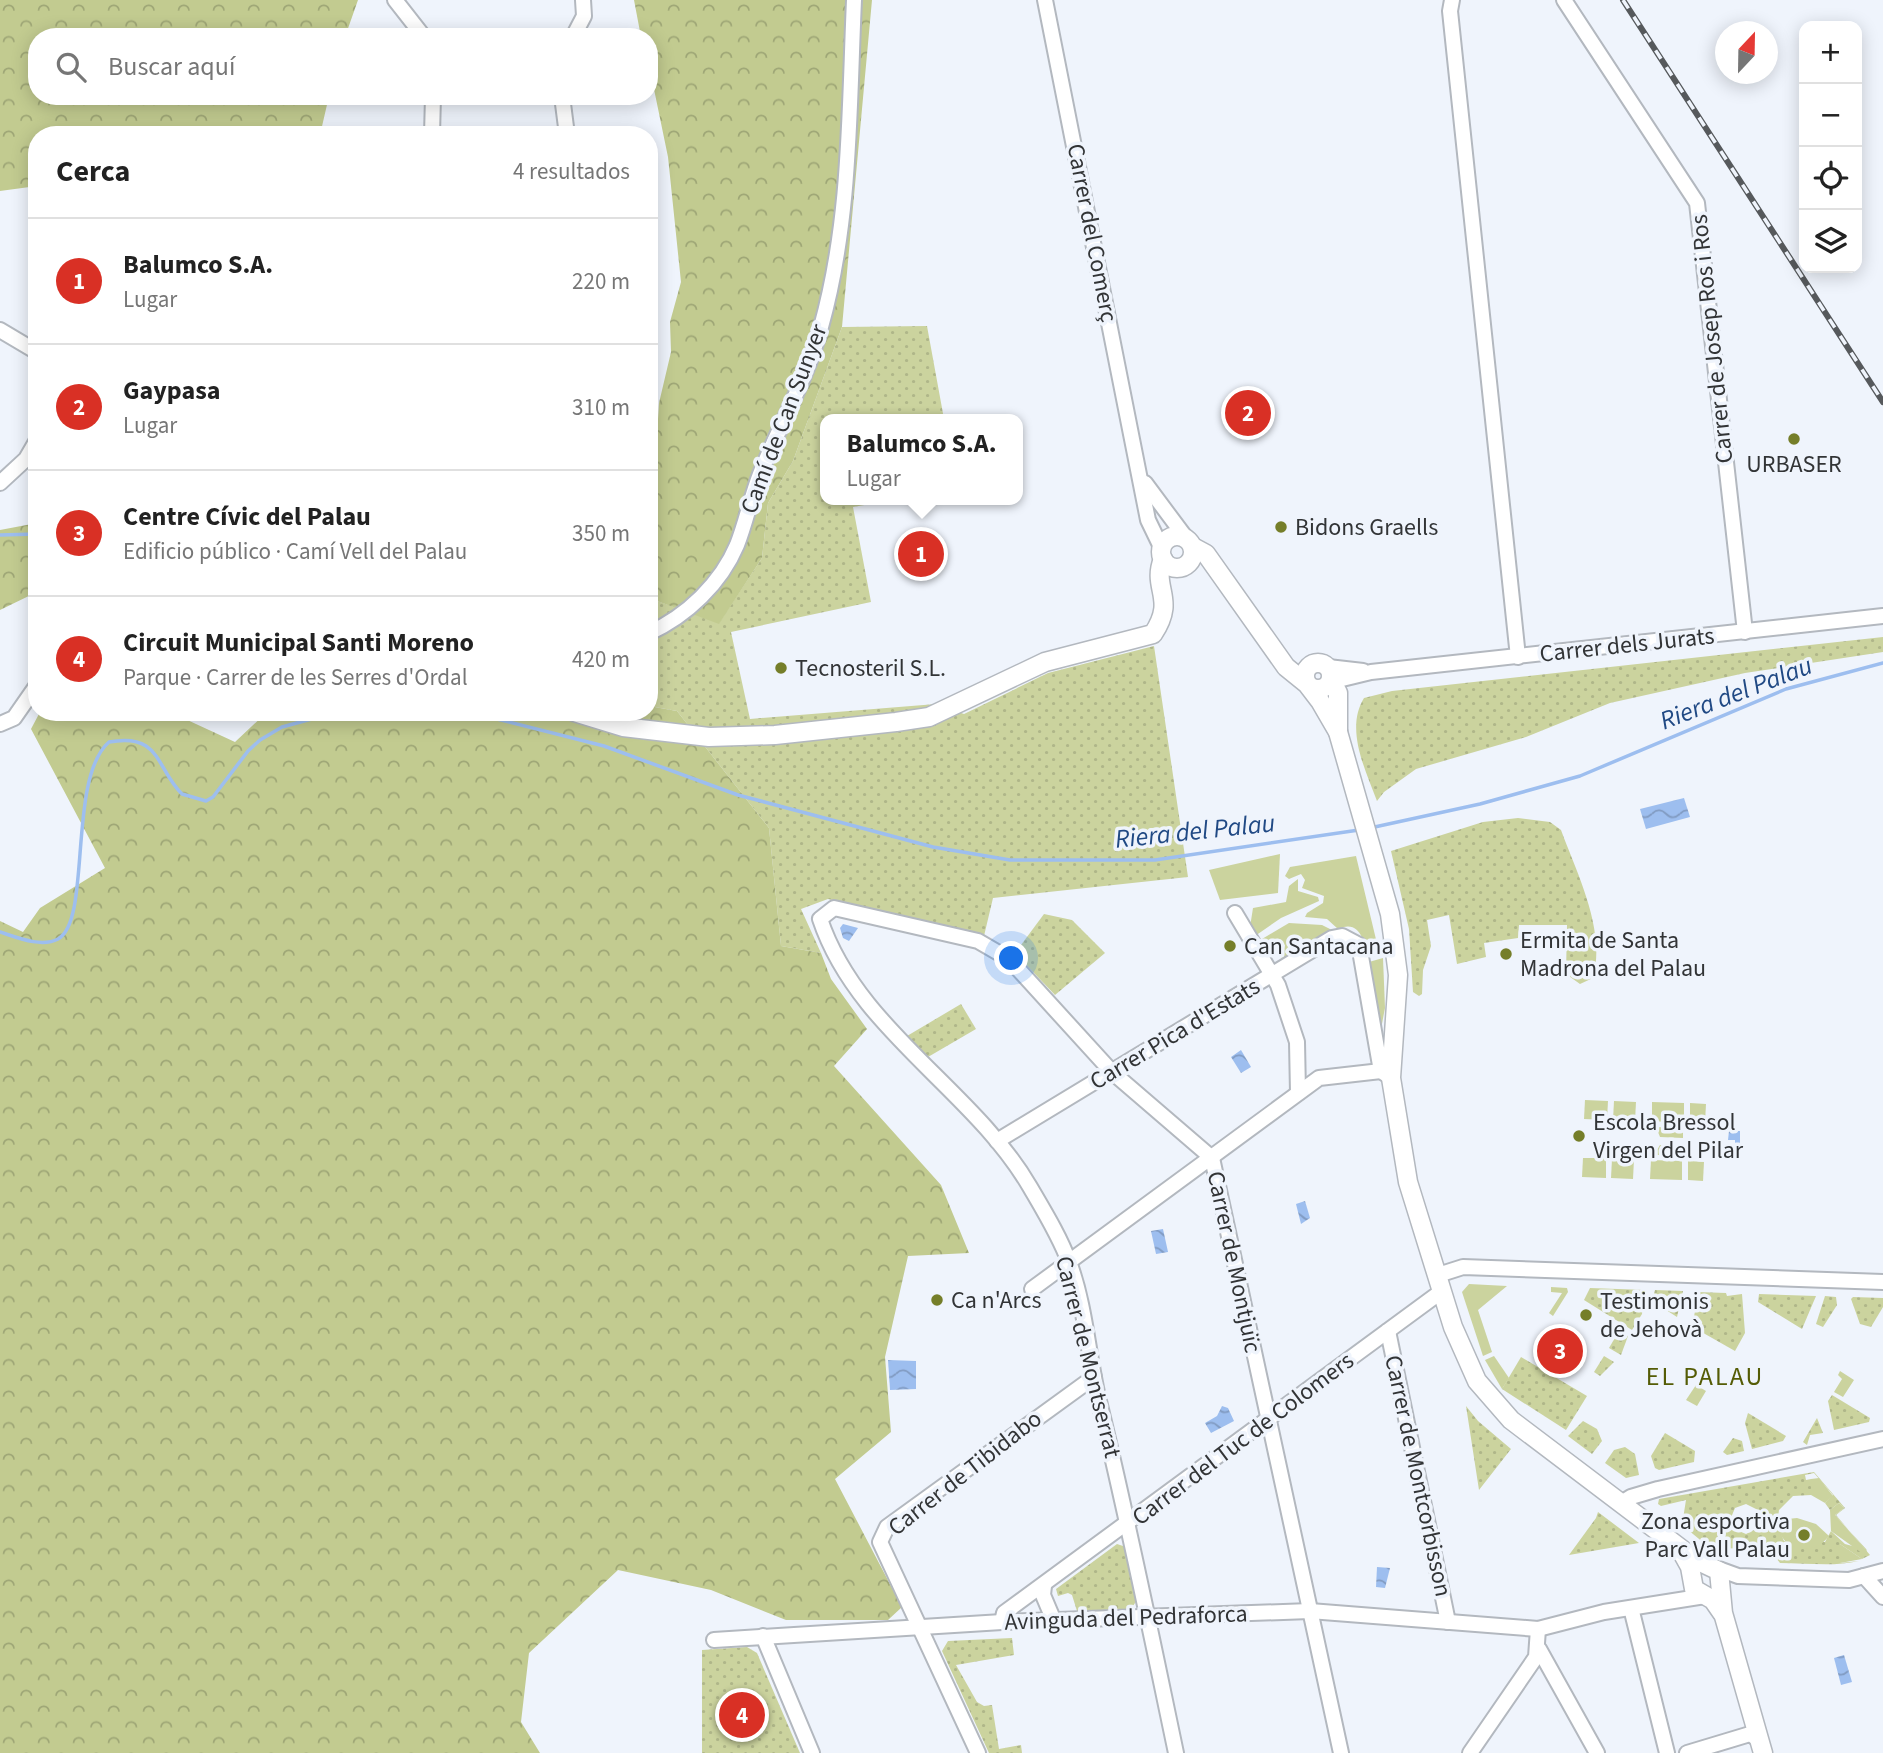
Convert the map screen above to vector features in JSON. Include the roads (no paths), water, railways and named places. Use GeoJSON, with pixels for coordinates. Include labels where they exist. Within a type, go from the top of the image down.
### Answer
{"type":"FeatureCollection","features":[{"type":"Feature","properties":{"kind":"street"},"geometry":{"type":"LineString","coordinates":[[395,0],[417,28]]}},
{"type":"Feature","properties":{"kind":"street"},"geometry":{"type":"LineString","coordinates":[[578,28],[584,16],[583,0]]}},
{"type":"Feature","properties":{"kind":"street","name":"Camí de Can Sunyer"},"geometry":{"type":"LineString","coordinates":[[658,629],[692,606],[730,560],[757,482],[805,374],[821,327],[842,238],[855,0]]}},
{"type":"Feature","properties":{"kind":"street","name":"Carrer del Comerç"},"geometry":{"type":"LineString","coordinates":[[1045,0],[1148,520],[1178,554],[1203,563],[1218,573],[1264,638],[1296,677],[1307,684],[1338,732]]}},
{"type":"Feature","properties":{"kind":"street"},"geometry":{"type":"LineString","coordinates":[[1452,0],[1450,11],[1518,657]]}},
{"type":"Feature","properties":{"kind":"street","name":"Carrer de Josep Ros i Ros"},"geometry":{"type":"LineString","coordinates":[[1564,0],[1697,203],[1745,632]]}},
{"type":"Feature","properties":{"kind":"street"},"geometry":{"type":"LineString","coordinates":[[432,126],[433,105]]}},
{"type":"Feature","properties":{"kind":"street"},"geometry":{"type":"LineString","coordinates":[[563,105],[566,126]]}},
{"type":"Feature","properties":{"kind":"street"},"geometry":{"type":"LineString","coordinates":[[3,335],[28,348]]}},
{"type":"Feature","properties":{"kind":"street"},"geometry":{"type":"LineString","coordinates":[[0,483],[28,456]]}},
{"type":"Feature","properties":{"kind":"street","name":"Carrer del Comerç"},"geometry":{"type":"LineString","coordinates":[[1137,466],[1178,554]]}},
{"type":"Feature","properties":{"kind":"street","name":"Carrer del Comerç"},"geometry":{"type":"LineString","coordinates":[[607,721],[645,731],[709,737],[775,735],[929,717],[1030,667],[1153,634],[1163,620],[1165,596],[1160,580],[1178,554]]}},
{"type":"Feature","properties":{"kind":"street","name":"Carrer dels Jurats"},"geometry":{"type":"LineString","coordinates":[[1328,675],[1518,657],[1883,616]]}},
{"type":"Feature","properties":{"kind":"street","name":"Carrer del Comerç"},"geometry":{"type":"LineString","coordinates":[[1264,638],[1283,652],[1328,675]]}},
{"type":"Feature","properties":{"kind":"street"},"geometry":{"type":"LineString","coordinates":[[1307,684],[1306,671],[1328,675],[1338,732],[1390,914],[1398,975],[1386,1074],[1408,1182],[1453,1327],[1477,1381],[1489,1398],[1519,1426],[1623,1502],[1696,1560],[1738,1576],[1849,1580],[1883,1571]]}},
{"type":"Feature","properties":{"kind":"street","name":"Carrer dels Jurats"},"geometry":{"type":"LineString","coordinates":[[1328,675],[1351,677],[1371,672]]}},
{"type":"Feature","properties":{"kind":"street"},"geometry":{"type":"LineString","coordinates":[[0,723],[14,718],[28,698]]}},
{"type":"Feature","properties":{"kind":"street","name":"Carrer de Montjuïc"},"geometry":{"type":"LineString","coordinates":[[825,914],[834,908],[852,911],[978,941],[1009,959],[1112,1072],[1212,1158],[1341,1753]]}},
{"type":"Feature","properties":{"kind":"street"},"geometry":{"type":"LineString","coordinates":[[1235,913],[1278,985],[1297,1042],[1298,1093]]}},
{"type":"Feature","properties":{"kind":"street","name":"Carrer de Montserrat"},"geometry":{"type":"LineString","coordinates":[[825,914],[820,919],[829,945],[881,1020],[965,1104],[997,1141],[1029,1186],[1069,1262],[1129,1524],[1176,1753]]}},
{"type":"Feature","properties":{"kind":"street","name":"Carrer Pica d'Estats"},"geometry":{"type":"LineString","coordinates":[[997,1141],[1332,938],[1342,936],[1359,945],[1386,1074]]}},
{"type":"Feature","properties":{"kind":"street"},"geometry":{"type":"LineString","coordinates":[[1032,1289],[1319,1078],[1386,1074]]}},
{"type":"Feature","properties":{"kind":"street"},"geometry":{"type":"LineString","coordinates":[[1440,1283],[1464,1267],[1883,1282]]}},
{"type":"Feature","properties":{"kind":"street","name":"Carrer del Tuc de Colomers"},"geometry":{"type":"LineString","coordinates":[[1009,1622],[1004,1613],[1129,1524],[1388,1331],[1440,1283]]}},
{"type":"Feature","properties":{"kind":"street","name":"Carrer de Montcorbisson"},"geometry":{"type":"LineString","coordinates":[[1388,1331],[1448,1622]]}},
{"type":"Feature","properties":{"kind":"street","name":"Carrer de Tibidabo"},"geometry":{"type":"LineString","coordinates":[[978,1753],[880,1542],[887,1527],[1094,1377]]}},
{"type":"Feature","properties":{"kind":"street"},"geometry":{"type":"LineString","coordinates":[[1623,1502],[1658,1489],[1883,1439]]}},
{"type":"Feature","properties":{"kind":"street"},"geometry":{"type":"LineString","coordinates":[[1679,1546],[1690,1567],[1723,1613],[1761,1746]]}},
{"type":"Feature","properties":{"kind":"street"},"geometry":{"type":"LineString","coordinates":[[1707,1589],[1698,1568],[1714,1567]]}},
{"type":"Feature","properties":{"kind":"street"},"geometry":{"type":"LineString","coordinates":[[1707,1589],[1721,1575],[1714,1567]]}},
{"type":"Feature","properties":{"kind":"street"},"geometry":{"type":"LineString","coordinates":[[1707,1589],[1738,1576]]}},
{"type":"Feature","properties":{"kind":"street"},"geometry":{"type":"LineString","coordinates":[[1864,1576],[1883,1597]]}},
{"type":"Feature","properties":{"kind":"street"},"geometry":{"type":"LineString","coordinates":[[1041,1587],[1042,1595],[1055,1621]]}},
{"type":"Feature","properties":{"kind":"street","name":"Avinguda del Pedraforca"},"geometry":{"type":"LineString","coordinates":[[714,1640],[1009,1622],[1310,1611],[1538,1629],[1631,1608],[1681,1601],[1707,1589]]}},
{"type":"Feature","properties":{"kind":"street"},"geometry":{"type":"LineString","coordinates":[[1631,1608],[1667,1753]]}},
{"type":"Feature","properties":{"kind":"street"},"geometry":{"type":"LineString","coordinates":[[1538,1629],[1539,1649],[1597,1753]]}},
{"type":"Feature","properties":{"kind":"street"},"geometry":{"type":"LineString","coordinates":[[763,1636],[811,1753]]}},
{"type":"Feature","properties":{"kind":"street"},"geometry":{"type":"LineString","coordinates":[[1470,1753],[1539,1649]]}},
{"type":"Feature","properties":{"kind":"street"},"geometry":{"type":"LineString","coordinates":[[1687,1753],[1750,1734],[1761,1746]]}},
{"type":"Feature","properties":{"kind":"water"},"geometry":{"type":"Polygon","coordinates":[[[1684,798],[1690,817],[1646,829],[1640,809],[1684,798]]]}},
{"type":"Feature","properties":{"kind":"water"},"geometry":{"type":"Polygon","coordinates":[[[843,924],[858,928],[849,941],[843,938],[840,928],[843,924]]]}},
{"type":"Feature","properties":{"kind":"water"},"geometry":{"type":"Polygon","coordinates":[[[1241,1050],[1251,1067],[1241,1073],[1231,1057],[1241,1050]]]}},
{"type":"Feature","properties":{"kind":"water"},"geometry":{"type":"Polygon","coordinates":[[[1729,1131],[1740,1131],[1740,1157],[1728,1156],[1728,1147],[1735,1147],[1735,1140],[1728,1140],[1729,1131]]]}},
{"type":"Feature","properties":{"kind":"water"},"geometry":{"type":"Polygon","coordinates":[[[1305,1201],[1310,1218],[1301,1224],[1296,1204],[1305,1201]]]}},
{"type":"Feature","properties":{"kind":"water"},"geometry":{"type":"Polygon","coordinates":[[[1163,1229],[1168,1252],[1156,1254],[1151,1231],[1163,1229]]]}},
{"type":"Feature","properties":{"kind":"water"},"geometry":{"type":"Polygon","coordinates":[[[888,1360],[916,1361],[916,1389],[890,1390],[888,1360]]]}},
{"type":"Feature","properties":{"kind":"water"},"geometry":{"type":"Polygon","coordinates":[[[1222,1406],[1228,1408],[1234,1421],[1211,1433],[1205,1423],[1217,1416],[1222,1406]]]}},
{"type":"Feature","properties":{"kind":"water"},"geometry":{"type":"Polygon","coordinates":[[[1377,1567],[1390,1568],[1385,1588],[1376,1587],[1377,1567]]]}},
{"type":"Feature","properties":{"kind":"water"},"geometry":{"type":"Polygon","coordinates":[[[1844,1655],[1852,1682],[1841,1685],[1834,1658],[1844,1655]]]}},
{"type":"Feature","properties":{"kind":"waterway"},"geometry":{"type":"LineString","coordinates":[[0,535],[28,534]]}},
{"type":"Feature","properties":{"kind":"waterway","name":"Riera del Palau"},"geometry":{"type":"LineString","coordinates":[[1370,828],[1480,804],[1580,776],[1786,689],[1883,663]]}},
{"type":"Feature","properties":{"kind":"waterway","name":"Riera del Palau"},"geometry":{"type":"LineString","coordinates":[[0,932],[29,941],[44,942],[58,939],[68,927],[78,878],[88,785],[96,760],[109,742],[126,740],[148,747],[182,794],[206,801],[213,797],[248,751],[260,740],[282,727],[304,721]]}},
{"type":"Feature","properties":{"kind":"waterway","name":"Riera del Palau"},"geometry":{"type":"LineString","coordinates":[[505,721],[604,746],[738,795],[933,847],[1010,860],[1155,860],[1359,830]]}},
{"type":"Feature","properties":{"kind":"railway"},"geometry":{"type":"LineString","coordinates":[[1623,0],[1883,402]]}},
{"type":"Feature","properties":{"kind":"place","name":"Gaypasa"},"geometry":{"type":"Point","coordinates":[1248,413]}},
{"type":"Feature","properties":{"kind":"place","name":"URBASER"},"geometry":{"type":"Point","coordinates":[1794,439]}},
{"type":"Feature","properties":{"kind":"place","name":"Bidons Graells"},"geometry":{"type":"Point","coordinates":[1281,527]}},
{"type":"Feature","properties":{"kind":"place","name":"Balumco S.A."},"geometry":{"type":"Point","coordinates":[921,554]}},
{"type":"Feature","properties":{"kind":"place","name":"Tecnosteril S.L."},"geometry":{"type":"Point","coordinates":[781,668]}},
{"type":"Feature","properties":{"kind":"place","name":"Can Santacana"},"geometry":{"type":"Point","coordinates":[1230,946]}},
{"type":"Feature","properties":{"kind":"place","name":"Ermita de Santa Madrona del Palau"},"geometry":{"type":"Point","coordinates":[1506,954]}},
{"type":"Feature","properties":{"kind":"place","name":"Escola Bressol Virgen del Pilar"},"geometry":{"type":"Point","coordinates":[1579,1136]}},
{"type":"Feature","properties":{"kind":"place","name":"Ca n'Arcs"},"geometry":{"type":"Point","coordinates":[937,1300]}},
{"type":"Feature","properties":{"kind":"place","name":"Testimonis de Jehovà"},"geometry":{"type":"Point","coordinates":[1586,1315]}},
{"type":"Feature","properties":{"kind":"place","name":"Centre Cívic del Palau"},"geometry":{"type":"Point","coordinates":[1560,1351]}},
{"type":"Feature","properties":{"kind":"place","name":"Zona esportiva Parc Vall Palau"},"geometry":{"type":"Point","coordinates":[1804,1535]}},
{"type":"Feature","properties":{"kind":"place","name":"Circuit Municipal Santi Moreno"},"geometry":{"type":"Point","coordinates":[742,1715]}},
{"type":"Feature","properties":{"kind":"district","name":"EL PALAU"},"geometry":{"type":"Point","coordinates":[1705,1376]}}]}
